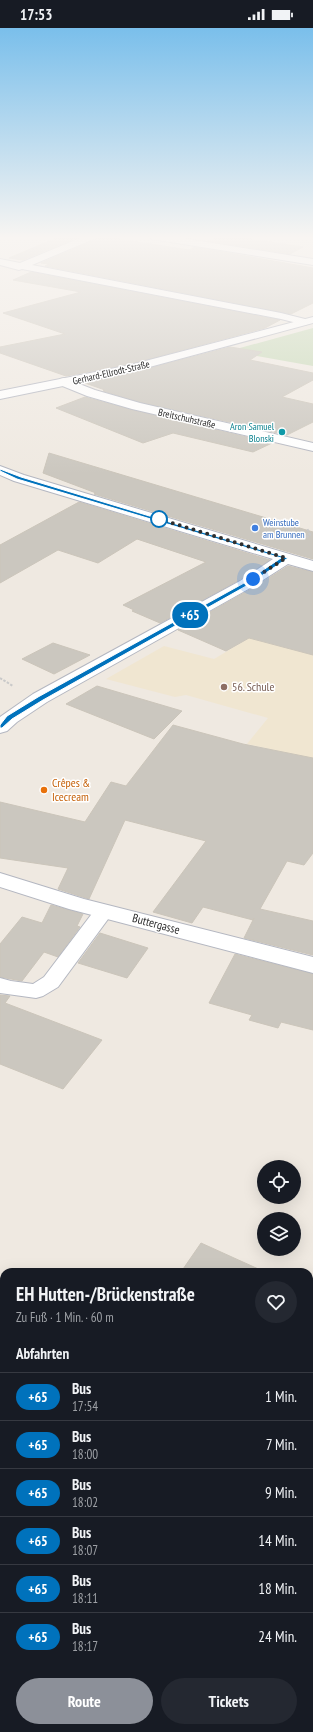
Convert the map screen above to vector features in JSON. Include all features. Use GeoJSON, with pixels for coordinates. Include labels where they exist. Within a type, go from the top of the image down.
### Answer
{"type":"FeatureCollection","features":[{"type":"Feature","properties":{"kind":"street"},"geometry":{"type":"LineString","coordinates":[[278,316],[309,321]]}},
{"type":"Feature","properties":{"kind":"street","name":"Gerhard-Ellrodt-Straße"},"geometry":{"type":"LineString","coordinates":[[0,395],[182,355],[309,321]]}},
{"type":"Feature","properties":{"kind":"street","name":"Breitschuhstraße"},"geometry":{"type":"LineString","coordinates":[[64,382],[91,393],[137,406],[313,447]]}},
{"type":"Feature","properties":{"kind":"street"},"geometry":{"type":"LineString","coordinates":[[0,470],[19,478],[313,566]]}},
{"type":"Feature","properties":{"kind":"street"},"geometry":{"type":"LineString","coordinates":[[0,726],[40,698],[246,584],[286,558]]}},
{"type":"Feature","properties":{"kind":"street","name":"Buttergasse"},"geometry":{"type":"LineString","coordinates":[[0,880],[104,911],[313,965]]}},
{"type":"Feature","properties":{"kind":"lane"},"geometry":{"type":"LineString","coordinates":[[0,985],[8,988],[36,991],[51,982],[104,911]]}},
{"type":"Feature","properties":{"kind":"shaded area","name":"56. Schule"},"geometry":{"type":"Polygon","coordinates":[[[313,619],[313,759],[247,744],[268,718],[186,695],[175,697],[106,679],[164,646],[214,659],[251,637],[270,644],[284,630],[313,619]]]}},
{"type":"Feature","properties":{"kind":"green space"},"geometry":{"type":"Polygon","coordinates":[[[313,328],[313,366],[229,351],[313,328]]]}},
{"type":"Feature","properties":{"kind":"building"},"geometry":{"type":"Polygon","coordinates":[[[10,316],[257,316],[280,320],[265,328],[130,364],[66,376],[0,353],[0,347],[65,334],[10,316]]]}},
{"type":"Feature","properties":{"kind":"building"},"geometry":{"type":"Polygon","coordinates":[[[230,347],[262,352],[250,360],[313,373],[313,380],[282,397],[313,404],[313,422],[287,435],[140,402],[103,391],[105,390],[85,383],[131,373],[230,347]]]}},
{"type":"Feature","properties":{"kind":"building"},"geometry":{"type":"Polygon","coordinates":[[[85,397],[132,410],[272,443],[253,452],[173,433],[143,443],[56,408],[85,397]]]}},
{"type":"Feature","properties":{"kind":"building"},"geometry":{"type":"Polygon","coordinates":[[[49,453],[313,532],[313,559],[94,494],[96,493],[43,473],[49,453]]]}},
{"type":"Feature","properties":{"kind":"building"},"geometry":{"type":"Polygon","coordinates":[[[79,502],[270,560],[239,580],[160,623],[132,611],[134,610],[123,605],[206,562],[137,539],[98,563],[58,550],[0,583],[0,545],[79,502]]]}},
{"type":"Feature","properties":{"kind":"building"},"geometry":{"type":"Polygon","coordinates":[[[288,566],[313,572],[313,655],[249,638],[226,651],[178,630],[253,588],[288,566]]]}},
{"type":"Feature","properties":{"kind":"building"},"geometry":{"type":"Polygon","coordinates":[[[53,643],[90,655],[54,674],[22,659],[53,643]]]}},
{"type":"Feature","properties":{"kind":"building"},"geometry":{"type":"Polygon","coordinates":[[[97,686],[182,711],[154,739],[66,704],[97,686]]]}},
{"type":"Feature","properties":{"kind":"building"},"geometry":{"type":"Polygon","coordinates":[[[173,725],[243,744],[313,758],[313,853],[304,865],[287,861],[260,909],[313,921],[313,955],[244,938],[253,920],[203,907],[192,923],[153,912],[206,841],[125,820],[89,899],[58,889],[68,868],[0,858],[0,802],[85,822],[111,782],[126,786],[173,725]]]}},
{"type":"Feature","properties":{"kind":"building"},"geometry":{"type":"Polygon","coordinates":[[[51,905],[83,914],[77,926],[80,927],[58,957],[44,952],[22,981],[0,977],[0,944],[22,917],[42,923],[51,905]]]}},
{"type":"Feature","properties":{"kind":"building"},"geometry":{"type":"Polygon","coordinates":[[[100,933],[148,948],[127,978],[78,963],[100,933]]]}},
{"type":"Feature","properties":{"kind":"building"},"geometry":{"type":"Polygon","coordinates":[[[235,954],[313,974],[313,1030],[281,1022],[278,1028],[249,1020],[252,1015],[209,1003],[235,954]]]}},
{"type":"Feature","properties":{"kind":"building"},"geometry":{"type":"Polygon","coordinates":[[[0,995],[10,996],[5,1003],[102,1040],[63,1089],[0,1064],[0,995]]]}},
{"type":"Feature","properties":{"kind":"building"},"geometry":{"type":"Polygon","coordinates":[[[201,1243],[256,1268],[184,1268],[201,1243]]]}},
{"type":"Feature","properties":{"kind":"bus line","name":"+65"},"geometry":{"type":"LineString","coordinates":[[0,470],[19,478],[286,558],[246,584],[40,698],[10,718],[0,727]]}},
{"type":"Feature","properties":{"kind":"place","name":"Aron Samuel Blonski"},"geometry":{"type":"Point","coordinates":[282,432]}},
{"type":"Feature","properties":{"kind":"place","name":"Weinstube am Brunnen"},"geometry":{"type":"Point","coordinates":[255,528]}},
{"type":"Feature","properties":{"kind":"place","name":"56. Schule"},"geometry":{"type":"Point","coordinates":[224,687]}},
{"type":"Feature","properties":{"kind":"place","name":"Crêpes & Icecream"},"geometry":{"type":"Point","coordinates":[44,790]}},
{"type":"Feature","properties":{"kind":"route"},"geometry":{"type":"LineString","coordinates":[[159,519],[286,558],[253,579]]}}]}
